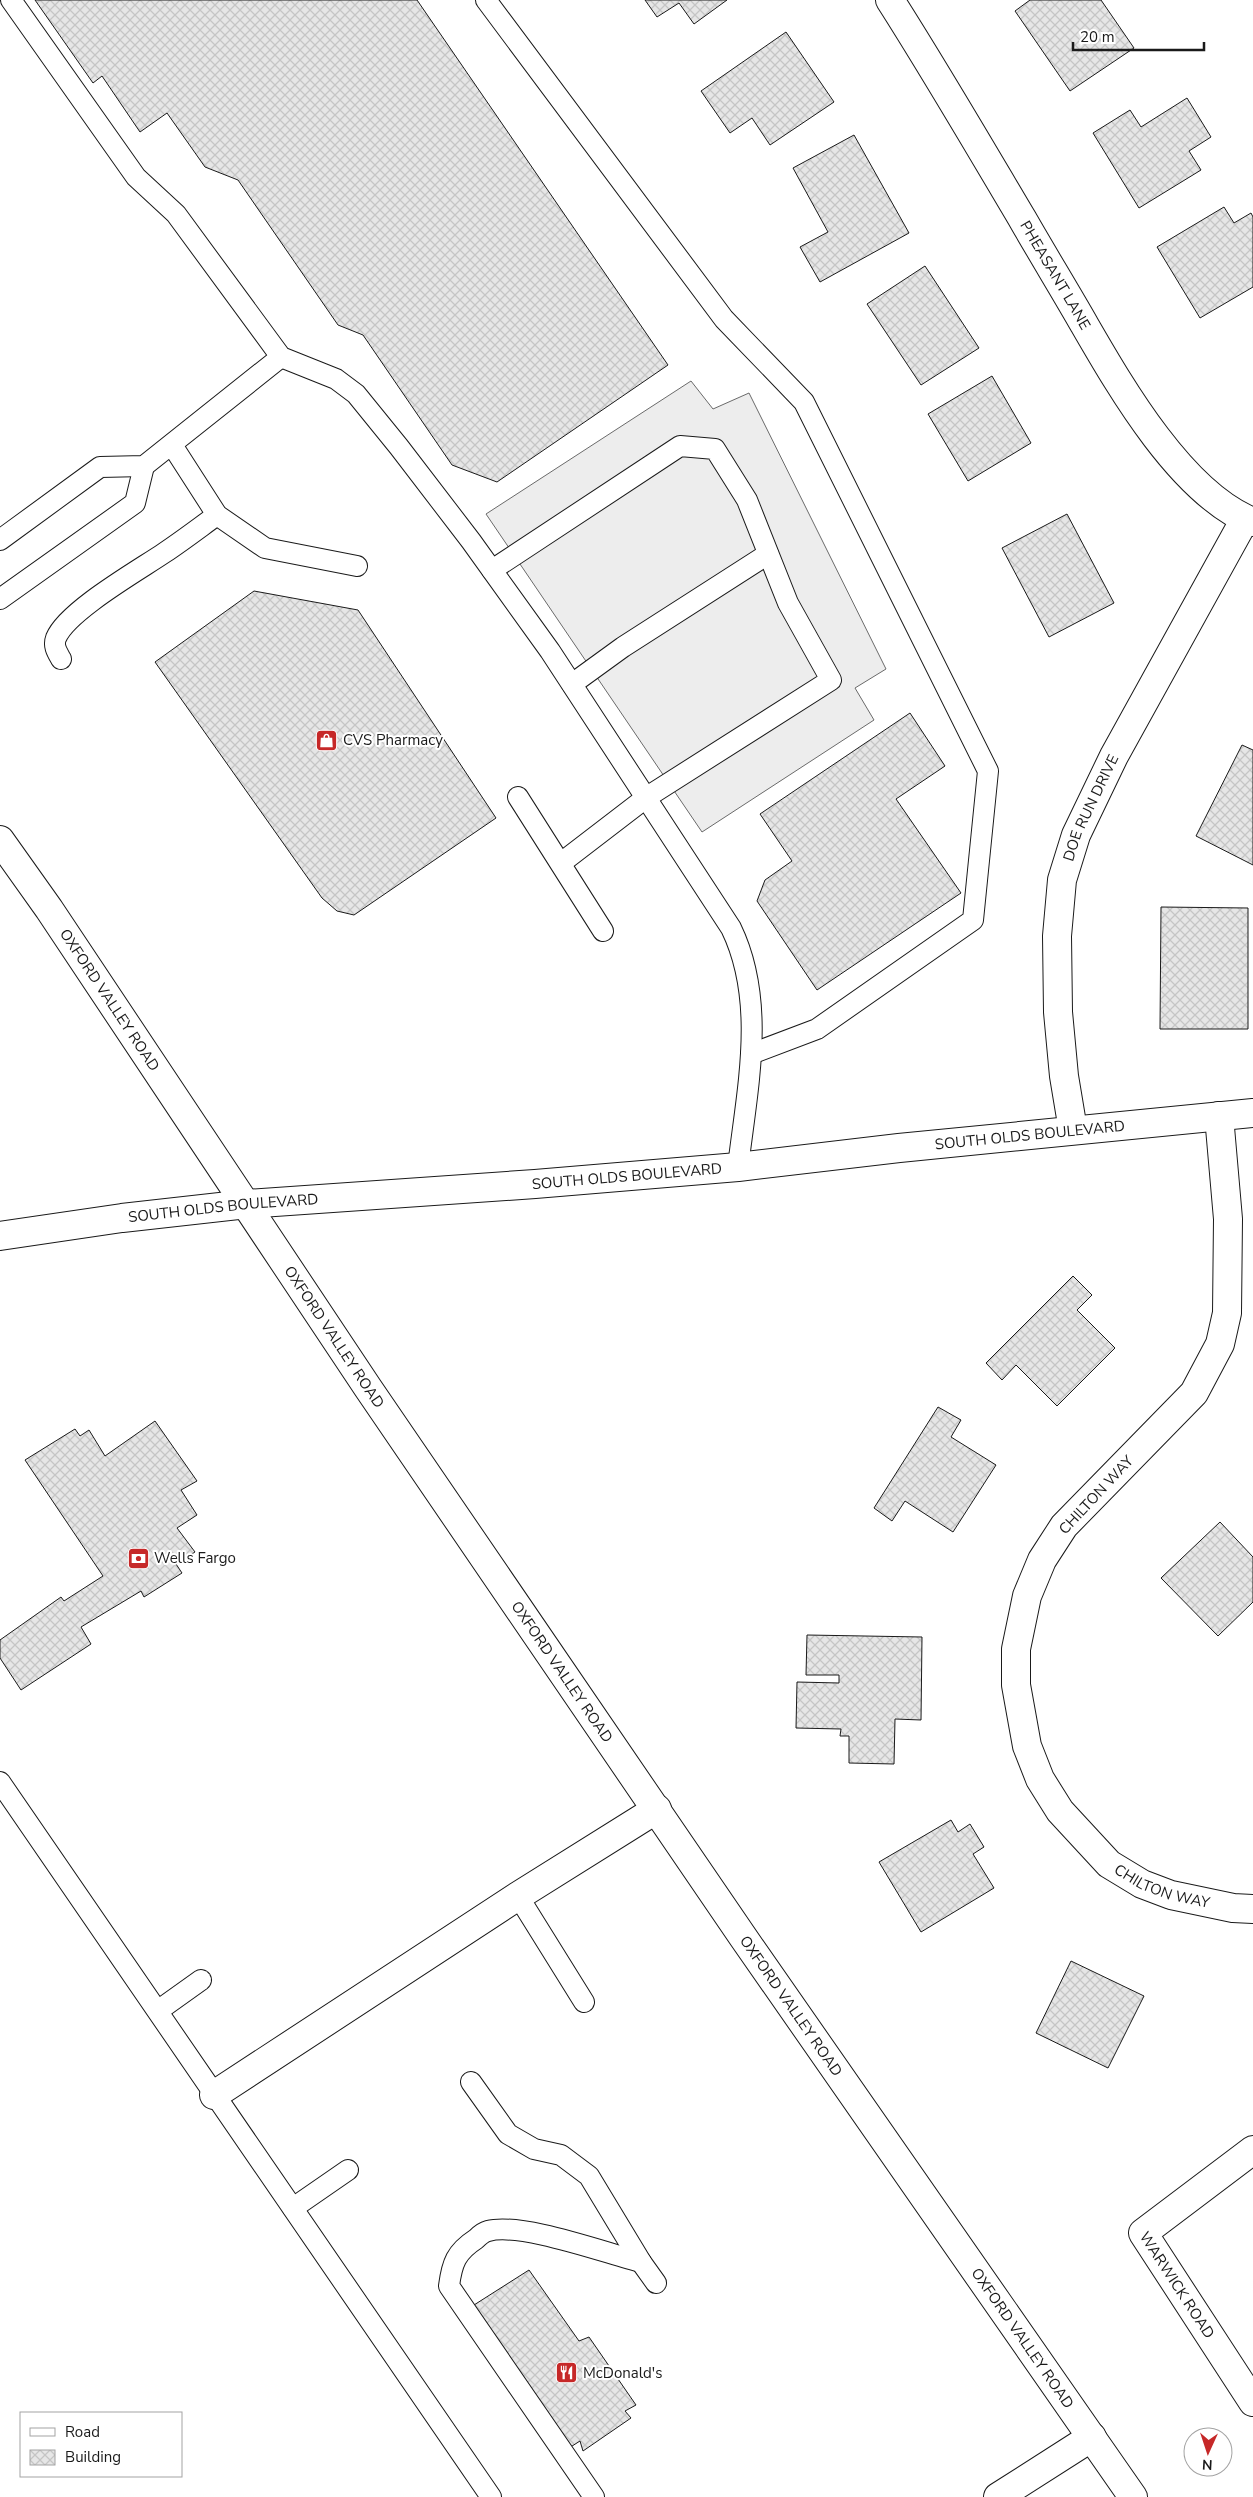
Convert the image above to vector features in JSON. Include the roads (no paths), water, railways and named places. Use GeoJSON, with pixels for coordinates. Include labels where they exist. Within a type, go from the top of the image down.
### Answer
{"type":"FeatureCollection","features":[{"type":"Feature","properties":{"kind":"street","name":"PHEASANT LANE"},"geometry":{"type":"LineString","coordinates":[[890,0],[942,82],[1112,372],[1149,429],[1192,479],[1221,504],[1249,521]]}},
{"type":"Feature","properties":{"kind":"street","name":"DOE RUN DRIVE"},"geometry":{"type":"LineString","coordinates":[[1073,1130],[1064,1076],[1058,1012],[1057,936],[1062,880],[1076,835],[1114,756],[1249,521]]}},
{"type":"Feature","properties":{"kind":"street","name":"OXFORD VALLEY ROAD"},"geometry":{"type":"LineString","coordinates":[[0,840],[49,909],[368,1388],[1133,2497]]}},
{"type":"Feature","properties":{"kind":"street","name":"SOUTH OLDS BOULEVARD"},"geometry":{"type":"LineString","coordinates":[[0,1236],[122,1218],[247,1204],[525,1185],[738,1167],[1073,1130],[1253,1113]]}},
{"type":"Feature","properties":{"kind":"street","name":"CHILTON WAY"},"geometry":{"type":"LineString","coordinates":[[1219,1116],[1228,1219],[1227,1314],[1220,1344],[1194,1392],[1064,1526],[1042,1560],[1026,1596],[1016,1649],[1016,1685],[1027,1746],[1040,1779],[1060,1811],[1108,1864],[1142,1884],[1171,1894],[1233,1908],[1253,1909]]}},
{"type":"Feature","properties":{"kind":"street"},"geometry":{"type":"LineString","coordinates":[[214,2095],[518,1896],[657,1809]]}},
{"type":"Feature","properties":{"kind":"street","name":"WARWICK ROAD"},"geometry":{"type":"LineString","coordinates":[[1253,2150],[1143,2233],[1253,2402]]}},
{"type":"Feature","properties":{"kind":"street"},"geometry":{"type":"LineString","coordinates":[[998,2497],[1092,2437]]}},
{"type":"Feature","properties":{"kind":"lane"},"geometry":{"type":"LineString","coordinates":[[11,0],[136,177],[176,214],[281,357],[336,379],[356,394],[492,570],[572,684],[731,928],[742,951],[751,1007],[751,1054],[738,1167]]}},
{"type":"Feature","properties":{"kind":"lane"},"geometry":{"type":"LineString","coordinates":[[486,0],[724,319],[804,402],[988,771],[972,920],[817,1029],[751,1054]]}},
{"type":"Feature","properties":{"kind":"lane"},"geometry":{"type":"LineString","coordinates":[[0,540],[100,467],[144,466],[281,357]]}},
{"type":"Feature","properties":{"kind":"lane"},"geometry":{"type":"LineString","coordinates":[[172,445],[217,515],[265,548],[357,566]]}},
{"type":"Feature","properties":{"kind":"lane"},"geometry":{"type":"LineString","coordinates":[[492,570],[680,446],[715,449],[747,500],[788,603],[831,680],[647,797],[560,863]]}},
{"type":"Feature","properties":{"kind":"lane"},"geometry":{"type":"LineString","coordinates":[[0,599],[135,503],[144,466]]}},
{"type":"Feature","properties":{"kind":"lane"},"geometry":{"type":"LineString","coordinates":[[61,659],[55,649],[56,639],[67,624],[99,595],[164,553],[217,515]]}},
{"type":"Feature","properties":{"kind":"lane"},"geometry":{"type":"LineString","coordinates":[[572,684],[623,647],[768,554]]}},
{"type":"Feature","properties":{"kind":"lane"},"geometry":{"type":"LineString","coordinates":[[518,797],[603,931]]}},
{"type":"Feature","properties":{"kind":"lane"},"geometry":{"type":"LineString","coordinates":[[0,1782],[491,2497]]}},
{"type":"Feature","properties":{"kind":"lane"},"geometry":{"type":"LineString","coordinates":[[518,1896],[584,2002]]}},
{"type":"Feature","properties":{"kind":"lane"},"geometry":{"type":"LineString","coordinates":[[158,2010],[202,1980]]}},
{"type":"Feature","properties":{"kind":"lane"},"geometry":{"type":"LineString","coordinates":[[471,2082],[508,2134],[534,2149],[561,2155],[589,2176],[641,2262],[656,2282]]}},
{"type":"Feature","properties":{"kind":"lane"},"geometry":{"type":"LineString","coordinates":[[293,2208],[348,2170]]}},
{"type":"Feature","properties":{"kind":"lane"},"geometry":{"type":"LineString","coordinates":[[594,2497],[449,2286],[452,2266],[463,2248],[488,2231],[518,2230],[552,2237],[641,2262]]}},
{"type":"Feature","properties":{"kind":"place","name":"CVS Pharmacy"},"geometry":{"type":"Point","coordinates":[327,740]}},
{"type":"Feature","properties":{"kind":"place","name":"Wells Fargo"},"geometry":{"type":"Point","coordinates":[138,1558]}},
{"type":"Feature","properties":{"kind":"place","name":"McDonald's"},"geometry":{"type":"Point","coordinates":[567,2373]}}]}
